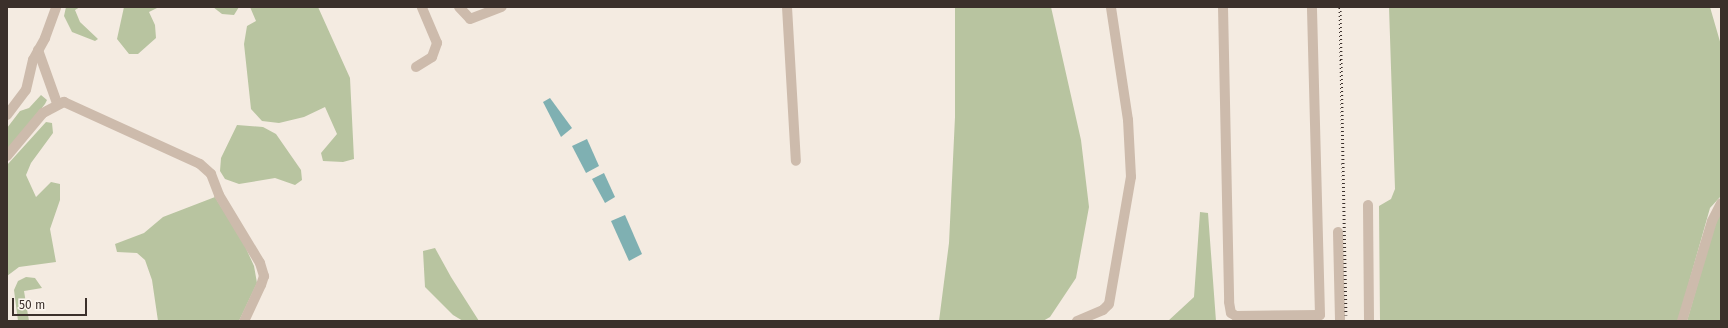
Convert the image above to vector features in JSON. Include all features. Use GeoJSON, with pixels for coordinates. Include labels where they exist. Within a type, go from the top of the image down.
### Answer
{"type":"FeatureCollection","features":[{"type":"Feature","properties":{"kind":"street"},"geometry":{"type":"LineString","coordinates":[[7,115],[21,101],[38,50],[56,7]]}},
{"type":"Feature","properties":{"kind":"street"},"geometry":{"type":"LineString","coordinates":[[416,67],[432,57],[437,43],[422,7]]}},
{"type":"Feature","properties":{"kind":"street"},"geometry":{"type":"LineString","coordinates":[[459,7],[470,19],[502,7]]}},
{"type":"Feature","properties":{"kind":"street"},"geometry":{"type":"LineString","coordinates":[[787,7],[796,161]]}},
{"type":"Feature","properties":{"kind":"street"},"geometry":{"type":"LineString","coordinates":[[1077,321],[1103,310],[1109,304],[1131,177],[1128,120],[1111,7]]}},
{"type":"Feature","properties":{"kind":"street"},"geometry":{"type":"LineString","coordinates":[[1224,7],[1229,302],[1232,313],[1243,316],[1320,315],[1312,7]]}},
{"type":"Feature","properties":{"kind":"street"},"geometry":{"type":"LineString","coordinates":[[38,50],[57,103]]}},
{"type":"Feature","properties":{"kind":"street"},"geometry":{"type":"LineString","coordinates":[[7,156],[43,113],[57,103],[73,105],[111,121],[200,164],[211,174],[219,195],[260,263],[264,276],[244,321]]}},
{"type":"Feature","properties":{"kind":"street"},"geometry":{"type":"LineString","coordinates":[[1682,321],[1712,221],[1721,203]]}},
{"type":"Feature","properties":{"kind":"street"},"geometry":{"type":"LineString","coordinates":[[1368,205],[1369,321]]}},
{"type":"Feature","properties":{"kind":"street"},"geometry":{"type":"LineString","coordinates":[[1338,232],[1340,321]]}},
{"type":"Feature","properties":{"kind":"green space"},"geometry":{"type":"Polygon","coordinates":[[[66,7],[80,7],[75,10],[80,22],[98,39],[95,41],[72,32],[64,16],[66,7]]]}},
{"type":"Feature","properties":{"kind":"green space"},"geometry":{"type":"Polygon","coordinates":[[[124,7],[159,7],[149,12],[155,25],[156,38],[138,54],[129,54],[117,39],[124,7]]]}},
{"type":"Feature","properties":{"kind":"green space"},"geometry":{"type":"Polygon","coordinates":[[[213,7],[239,7],[234,15],[222,14],[213,7]]]}},
{"type":"Feature","properties":{"kind":"green space"},"geometry":{"type":"Polygon","coordinates":[[[250,7],[318,7],[350,78],[354,159],[343,162],[323,161],[321,153],[337,134],[325,107],[304,117],[279,123],[262,121],[251,109],[244,44],[247,26],[256,21],[250,7]]]}},
{"type":"Feature","properties":{"kind":"green space"},"geometry":{"type":"Polygon","coordinates":[[[955,7],[1051,7],[1081,140],[1089,207],[1076,278],[1050,317],[1043,321],[939,321],[949,243],[955,117],[955,7]]]}},
{"type":"Feature","properties":{"kind":"green space"},"geometry":{"type":"Polygon","coordinates":[[[1389,7],[1710,7],[1721,45],[1721,196],[1710,208],[1678,321],[1380,321],[1379,206],[1391,199],[1395,189],[1389,7]]]}},
{"type":"Feature","properties":{"kind":"green space"},"geometry":{"type":"Polygon","coordinates":[[[41,95],[47,100],[45,104],[7,151],[7,128],[20,111],[29,108],[41,95]]]}},
{"type":"Feature","properties":{"kind":"green space"},"geometry":{"type":"Polygon","coordinates":[[[46,122],[52,123],[53,133],[31,163],[26,175],[36,197],[51,182],[60,184],[60,200],[50,229],[56,262],[19,267],[7,276],[7,165],[46,122]]]}},
{"type":"Feature","properties":{"kind":"green space"},"geometry":{"type":"Polygon","coordinates":[[[237,125],[263,127],[276,134],[301,170],[302,180],[295,185],[275,178],[239,184],[225,179],[220,171],[221,158],[237,125]]]}},
{"type":"Feature","properties":{"kind":"green space"},"geometry":{"type":"Polygon","coordinates":[[[215,197],[244,244],[254,266],[257,283],[239,321],[158,321],[152,280],[145,260],[137,253],[117,252],[115,244],[144,233],[163,217],[215,197]]]}},
{"type":"Feature","properties":{"kind":"green space"},"geometry":{"type":"Polygon","coordinates":[[[1721,211],[1721,321],[1687,321],[1716,220],[1721,211]]]}},
{"type":"Feature","properties":{"kind":"green space"},"geometry":{"type":"Polygon","coordinates":[[[1200,212],[1208,213],[1216,321],[1168,321],[1194,297],[1200,212]]]}},
{"type":"Feature","properties":{"kind":"green space"},"geometry":{"type":"Polygon","coordinates":[[[435,248],[451,277],[479,321],[463,321],[453,315],[425,287],[423,251],[435,248]]]}},
{"type":"Feature","properties":{"kind":"green space"},"geometry":{"type":"Polygon","coordinates":[[[26,277],[35,278],[42,288],[24,291],[29,321],[18,321],[14,290],[18,281],[26,277]]]}},
{"type":"Feature","properties":{"kind":"water"},"geometry":{"type":"Polygon","coordinates":[[[550,98],[572,128],[561,137],[543,102],[550,98]]]}},
{"type":"Feature","properties":{"kind":"water"},"geometry":{"type":"Polygon","coordinates":[[[587,139],[599,166],[586,173],[572,146],[587,139]]]}},
{"type":"Feature","properties":{"kind":"water"},"geometry":{"type":"Polygon","coordinates":[[[604,173],[615,197],[605,203],[592,179],[604,173]]]}},
{"type":"Feature","properties":{"kind":"water"},"geometry":{"type":"Polygon","coordinates":[[[625,215],[642,254],[629,261],[611,221],[625,215]]]}},
{"type":"Feature","properties":{"kind":"railway"},"geometry":{"type":"LineString","coordinates":[[1340,7],[1346,315]]}}]}
